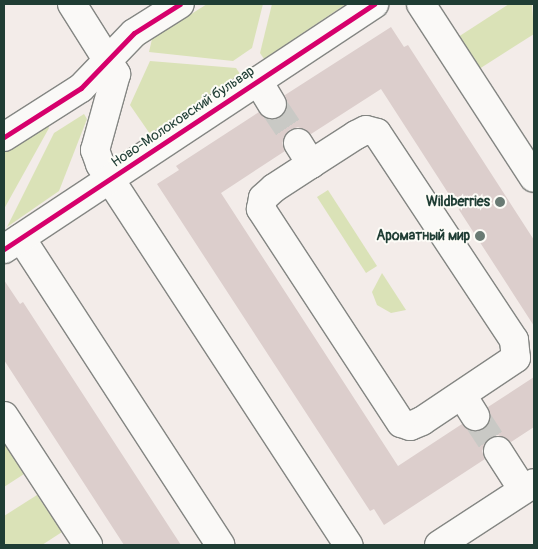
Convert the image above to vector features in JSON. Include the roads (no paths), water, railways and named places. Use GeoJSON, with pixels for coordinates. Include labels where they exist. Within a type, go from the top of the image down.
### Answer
{"type":"FeatureCollection","features":[{"type":"Feature","properties":{"kind":"street"},"geometry":{"type":"LineString","coordinates":[[72,4],[108,60],[116,80],[95,150],[110,179],[348,545]]}},
{"type":"Feature","properties":{"kind":"street"},"geometry":{"type":"LineString","coordinates":[[4,137],[81,88],[134,33],[180,4]]}},
{"type":"Feature","properties":{"kind":"street","name":"Ново-Молоковский бульвар"},"geometry":{"type":"LineString","coordinates":[[12,244],[110,179],[265,92],[374,4]]}},
{"type":"Feature","properties":{"kind":"street"},"geometry":{"type":"LineString","coordinates":[[421,4],[534,178]]}},
{"type":"Feature","properties":{"kind":"street"},"geometry":{"type":"LineString","coordinates":[[366,130],[377,133],[470,272],[517,348],[508,365],[468,406],[410,426],[401,423],[266,218],[263,198],[304,153],[366,130]]}},
{"type":"Feature","properties":{"kind":"street"},"geometry":{"type":"LineString","coordinates":[[12,244],[220,545]]}},
{"type":"Feature","properties":{"kind":"street"},"geometry":{"type":"LineString","coordinates":[[4,416],[88,545]]}},
{"type":"Feature","properties":{"kind":"street"},"geometry":{"type":"LineString","coordinates":[[439,545],[529,487],[498,451]]}},
{"type":"Feature","properties":{"kind":"tunnel"},"geometry":{"type":"LineString","coordinates":[[272,104],[298,143]]}},
{"type":"Feature","properties":{"kind":"tunnel"},"geometry":{"type":"LineString","coordinates":[[475,416],[498,451]]}},
{"type":"Feature","properties":{"kind":"place","name":"Wildberries"},"geometry":{"type":"Point","coordinates":[500,202]}},
{"type":"Feature","properties":{"kind":"place","name":"Ароматный мир"},"geometry":{"type":"Point","coordinates":[480,236]}}]}
